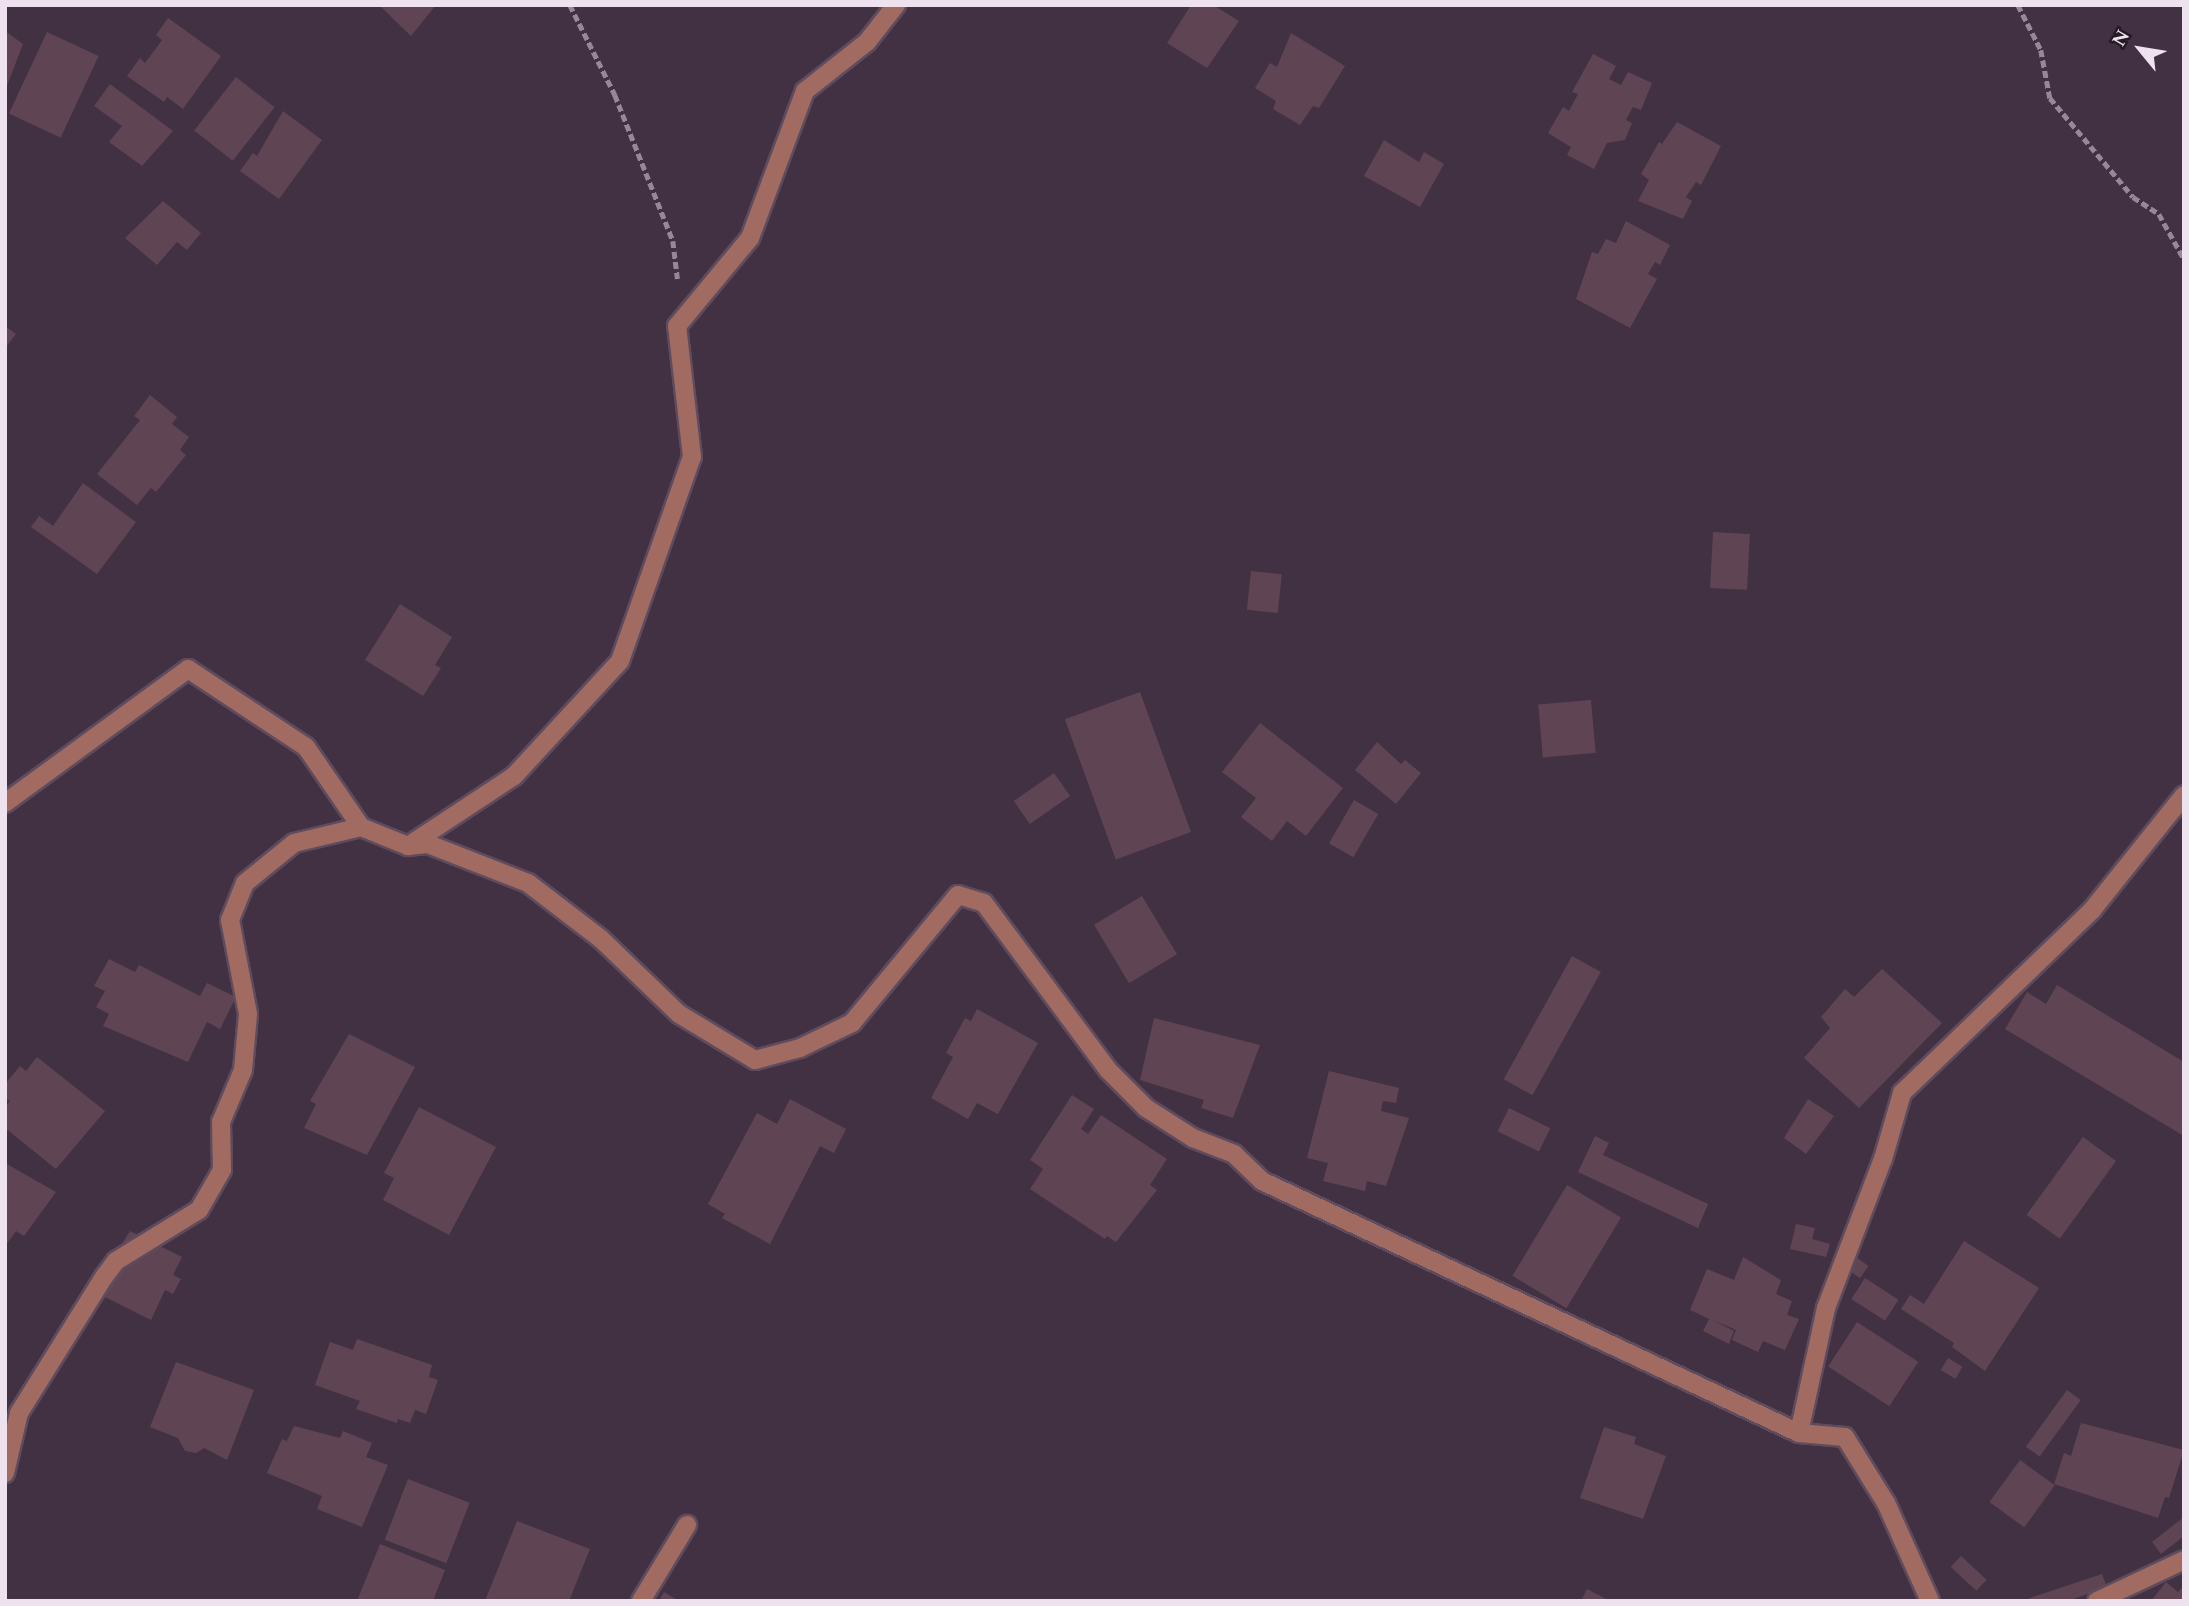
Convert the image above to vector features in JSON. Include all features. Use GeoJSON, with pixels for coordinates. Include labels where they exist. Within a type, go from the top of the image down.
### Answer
{"type":"FeatureCollection","features":[{"type":"Feature","properties":{"kind":"street"},"geometry":{"type":"LineString","coordinates":[[408,846],[514,776],[620,661],[692,457],[677,326],[751,238],[805,91],[867,42],[896,5]]}},
{"type":"Feature","properties":{"kind":"street"},"geometry":{"type":"LineString","coordinates":[[5,803],[188,668],[306,747],[361,827],[408,846],[428,844],[528,883],[601,939],[679,1014],[755,1060],[800,1048],[852,1023],[958,895],[984,903],[1108,1070],[1146,1108],[1193,1138],[1234,1154],[1262,1181],[1799,1433],[1845,1437],[1886,1503],[1930,1601]]}},
{"type":"Feature","properties":{"kind":"street"},"geometry":{"type":"LineString","coordinates":[[1799,1433],[1826,1308],[1883,1159],[1902,1093],[2092,910],[2184,795]]}},
{"type":"Feature","properties":{"kind":"street"},"geometry":{"type":"LineString","coordinates":[[5,1473],[12,1410],[116,1261],[199,1210],[222,1170],[221,1122],[243,1070],[247,1025],[230,920],[246,883],[294,843],[361,827]]}},
{"type":"Feature","properties":{"kind":"street"},"geometry":{"type":"LineString","coordinates":[[640,1601],[687,1525]]}},
{"type":"Feature","properties":{"kind":"street"},"geometry":{"type":"LineString","coordinates":[[2097,1601],[2184,1560]]}},
{"type":"Feature","properties":{"kind":"path"},"geometry":{"type":"LineString","coordinates":[[570,5],[615,95],[673,241],[678,266],[677,326]]}},
{"type":"Feature","properties":{"kind":"path"},"geometry":{"type":"LineString","coordinates":[[2018,5],[2041,50],[2050,98],[2133,197],[2159,214],[2184,259]]}},
{"type":"Feature","properties":{"kind":"building"},"geometry":{"type":"Polygon","coordinates":[[[379,5],[436,5],[411,36],[379,5]]]}},
{"type":"Feature","properties":{"kind":"building"},"geometry":{"type":"Polygon","coordinates":[[[1191,5],[1213,5],[1239,21],[1207,68],[1167,43],[1191,5]]]}},
{"type":"Feature","properties":{"kind":"building"},"geometry":{"type":"Polygon","coordinates":[[[168,18],[221,56],[183,109],[167,97],[164,102],[127,76],[140,58],[145,63],[162,40],[156,35],[168,18]]]}},
{"type":"Feature","properties":{"kind":"building"},"geometry":{"type":"Polygon","coordinates":[[[5,31],[23,44],[5,91],[5,31]]]}},
{"type":"Feature","properties":{"kind":"building"},"geometry":{"type":"Polygon","coordinates":[[[47,32],[99,56],[61,138],[9,114],[47,32]]]}},
{"type":"Feature","properties":{"kind":"building"},"geometry":{"type":"Polygon","coordinates":[[[1291,33],[1345,66],[1319,108],[1313,106],[1300,125],[1273,109],[1276,101],[1255,88],[1270,63],[1277,67],[1291,33]]]}},
{"type":"Feature","properties":{"kind":"building"},"geometry":{"type":"Polygon","coordinates":[[[1593,54],[1616,66],[1609,79],[1621,85],[1628,72],[1652,83],[1641,110],[1633,107],[1626,120],[1632,123],[1625,140],[1607,143],[1594,169],[1567,155],[1571,147],[1548,133],[1563,107],[1569,111],[1578,94],[1572,92],[1593,54]]]}},
{"type":"Feature","properties":{"kind":"building"},"geometry":{"type":"Polygon","coordinates":[[[236,77],[275,107],[233,161],[194,131],[236,77]]]}},
{"type":"Feature","properties":{"kind":"building"},"geometry":{"type":"Polygon","coordinates":[[[110,84],[173,131],[142,166],[109,142],[122,126],[94,106],[110,84]]]}},
{"type":"Feature","properties":{"kind":"building"},"geometry":{"type":"Polygon","coordinates":[[[283,111],[322,140],[279,199],[240,171],[253,153],[257,156],[283,111]]]}},
{"type":"Feature","properties":{"kind":"building"},"geometry":{"type":"Polygon","coordinates":[[[1677,122],[1721,146],[1701,185],[1696,182],[1686,197],[1692,201],[1683,219],[1638,201],[1649,180],[1641,174],[1659,142],[1662,144],[1677,122]]]}},
{"type":"Feature","properties":{"kind":"building"},"geometry":{"type":"Polygon","coordinates":[[[1384,140],[1419,162],[1424,152],[1444,164],[1420,207],[1364,176],[1384,140]]]}},
{"type":"Feature","properties":{"kind":"building"},"geometry":{"type":"Polygon","coordinates":[[[163,201],[201,233],[187,250],[177,242],[157,265],[125,238],[163,201]]]}},
{"type":"Feature","properties":{"kind":"building"},"geometry":{"type":"Polygon","coordinates":[[[1626,221],[1670,245],[1660,265],[1655,262],[1648,274],[1657,279],[1630,328],[1576,299],[1592,252],[1598,254],[1606,239],[1616,243],[1626,221]]]}},
{"type":"Feature","properties":{"kind":"building"},"geometry":{"type":"Polygon","coordinates":[[[5,326],[16,334],[5,348],[5,326]]]}},
{"type":"Feature","properties":{"kind":"building"},"geometry":{"type":"Polygon","coordinates":[[[150,395],[177,417],[172,424],[189,437],[180,450],[186,455],[156,492],[151,488],[137,505],[97,474],[140,420],[134,416],[150,395]]]}},
{"type":"Feature","properties":{"kind":"building"},"geometry":{"type":"Polygon","coordinates":[[[83,483],[136,522],[97,574],[31,527],[39,516],[53,526],[83,483]]]}},
{"type":"Feature","properties":{"kind":"building"},"geometry":{"type":"Polygon","coordinates":[[[1713,532],[1750,534],[1747,590],[1710,588],[1713,532]]]}},
{"type":"Feature","properties":{"kind":"building"},"geometry":{"type":"Polygon","coordinates":[[[1251,571],[1282,574],[1278,613],[1247,610],[1251,571]]]}},
{"type":"Feature","properties":{"kind":"building"},"geometry":{"type":"Polygon","coordinates":[[[400,604],[452,637],[435,665],[441,668],[423,696],[365,660],[400,604]]]}},
{"type":"Feature","properties":{"kind":"building"},"geometry":{"type":"Polygon","coordinates":[[[1140,692],[1191,832],[1116,859],[1065,719],[1140,692]]]}},
{"type":"Feature","properties":{"kind":"building"},"geometry":{"type":"Polygon","coordinates":[[[1591,700],[1596,753],[1543,757],[1538,705],[1591,700]]]}},
{"type":"Feature","properties":{"kind":"building"},"geometry":{"type":"Polygon","coordinates":[[[1260,723],[1343,788],[1306,836],[1287,821],[1272,841],[1241,817],[1256,798],[1222,772],[1260,723]]]}},
{"type":"Feature","properties":{"kind":"building"},"geometry":{"type":"Polygon","coordinates":[[[1377,742],[1401,764],[1405,760],[1421,773],[1396,804],[1355,770],[1377,742]]]}},
{"type":"Feature","properties":{"kind":"building"},"geometry":{"type":"Polygon","coordinates":[[[1054,773],[1070,796],[1030,824],[1014,801],[1054,773]]]}},
{"type":"Feature","properties":{"kind":"building"},"geometry":{"type":"Polygon","coordinates":[[[1354,800],[1378,814],[1353,857],[1329,843],[1354,800]]]}},
{"type":"Feature","properties":{"kind":"building"},"geometry":{"type":"Polygon","coordinates":[[[1142,896],[1177,954],[1129,983],[1094,925],[1142,896]]]}},
{"type":"Feature","properties":{"kind":"building"},"geometry":{"type":"Polygon","coordinates":[[[1572,956],[1601,972],[1533,1095],[1504,1079],[1572,956]]]}},
{"type":"Feature","properties":{"kind":"building"},"geometry":{"type":"Polygon","coordinates":[[[109,959],[135,972],[139,965],[200,996],[207,983],[236,997],[220,1029],[207,1022],[188,1062],[103,1026],[109,1014],[96,1007],[105,991],[94,986],[109,959]]]}},
{"type":"Feature","properties":{"kind":"building"},"geometry":{"type":"Polygon","coordinates":[[[1882,969],[1942,1023],[1859,1108],[1804,1058],[1830,1028],[1821,1017],[1845,989],[1854,997],[1882,969]]]}},
{"type":"Feature","properties":{"kind":"building"},"geometry":{"type":"Polygon","coordinates":[[[2057,985],[2184,1062],[2184,1136],[2005,1029],[2027,992],[2046,1004],[2057,985]]]}},
{"type":"Feature","properties":{"kind":"building"},"geometry":{"type":"Polygon","coordinates":[[[977,1009],[1038,1043],[998,1114],[977,1103],[968,1119],[931,1098],[953,1057],[946,1053],[965,1018],[971,1021],[977,1009]]]}},
{"type":"Feature","properties":{"kind":"building"},"geometry":{"type":"Polygon","coordinates":[[[1154,1018],[1260,1045],[1233,1118],[1201,1108],[1204,1100],[1140,1080],[1154,1018]]]}},
{"type":"Feature","properties":{"kind":"building"},"geometry":{"type":"Polygon","coordinates":[[[349,1034],[415,1067],[367,1155],[304,1128],[316,1104],[310,1101],[349,1034]]]}},
{"type":"Feature","properties":{"kind":"building"},"geometry":{"type":"Polygon","coordinates":[[[37,1057],[105,1111],[56,1169],[5,1128],[5,1107],[10,1101],[5,1098],[5,1084],[20,1066],[26,1071],[37,1057]]]}},
{"type":"Feature","properties":{"kind":"building"},"geometry":{"type":"Polygon","coordinates":[[[1329,1071],[1399,1088],[1396,1103],[1383,1101],[1381,1111],[1409,1118],[1386,1186],[1367,1181],[1365,1191],[1323,1181],[1328,1163],[1307,1158],[1329,1071]]]}},
{"type":"Feature","properties":{"kind":"building"},"geometry":{"type":"Polygon","coordinates":[[[1072,1095],[1094,1109],[1081,1129],[1088,1134],[1101,1115],[1167,1159],[1150,1185],[1157,1190],[1116,1242],[1107,1236],[1105,1239],[1030,1189],[1043,1169],[1030,1160],[1072,1095]]]}},
{"type":"Feature","properties":{"kind":"building"},"geometry":{"type":"Polygon","coordinates":[[[790,1099],[846,1129],[834,1153],[820,1146],[770,1244],[722,1218],[725,1214],[708,1204],[757,1113],[777,1124],[790,1099]]]}},
{"type":"Feature","properties":{"kind":"building"},"geometry":{"type":"Polygon","coordinates":[[[1808,1099],[1834,1116],[1806,1154],[1784,1138],[1808,1099]]]}},
{"type":"Feature","properties":{"kind":"building"},"geometry":{"type":"Polygon","coordinates":[[[419,1107],[496,1147],[449,1235],[383,1200],[394,1178],[384,1173],[419,1107]]]}},
{"type":"Feature","properties":{"kind":"building"},"geometry":{"type":"Polygon","coordinates":[[[1509,1108],[1550,1128],[1539,1152],[1498,1131],[1509,1108]]]}},
{"type":"Feature","properties":{"kind":"building"},"geometry":{"type":"Polygon","coordinates":[[[1595,1136],[1609,1143],[1603,1155],[1708,1204],[1698,1228],[1578,1172],[1595,1136]]]}},
{"type":"Feature","properties":{"kind":"building"},"geometry":{"type":"Polygon","coordinates":[[[2083,1137],[2116,1161],[2060,1239],[2027,1215],[2083,1137]]]}},
{"type":"Feature","properties":{"kind":"building"},"geometry":{"type":"Polygon","coordinates":[[[5,1163],[56,1192],[24,1236],[16,1231],[5,1246],[5,1163]]]}},
{"type":"Feature","properties":{"kind":"building"},"geometry":{"type":"Polygon","coordinates":[[[1567,1185],[1621,1217],[1566,1308],[1512,1276],[1567,1185]]]}},
{"type":"Feature","properties":{"kind":"building"},"geometry":{"type":"Polygon","coordinates":[[[1796,1224],[1815,1228],[1812,1239],[1830,1244],[1826,1257],[1790,1249],[1796,1224]]]}},
{"type":"Feature","properties":{"kind":"building"},"geometry":{"type":"Polygon","coordinates":[[[130,1231],[182,1257],[173,1275],[181,1279],[173,1294],[165,1290],[151,1320],[99,1294],[105,1271],[130,1231]]]}},
{"type":"Feature","properties":{"kind":"building"},"geometry":{"type":"Polygon","coordinates":[[[1964,1241],[2039,1288],[1985,1371],[1952,1347],[1954,1343],[1901,1309],[1910,1295],[1924,1304],[1964,1241]]]}},
{"type":"Feature","properties":{"kind":"building"},"geometry":{"type":"Polygon","coordinates":[[[1853,1255],[1869,1266],[1860,1278],[1844,1267],[1853,1255]]]}},
{"type":"Feature","properties":{"kind":"building"},"geometry":{"type":"Polygon","coordinates":[[[1743,1257],[1781,1280],[1776,1294],[1792,1301],[1787,1315],[1799,1319],[1785,1350],[1763,1341],[1758,1352],[1732,1340],[1736,1330],[1713,1320],[1734,1331],[1729,1344],[1703,1331],[1709,1319],[1690,1310],[1707,1269],[1734,1280],[1743,1257]]]}},
{"type":"Feature","properties":{"kind":"building"},"geometry":{"type":"Polygon","coordinates":[[[1865,1278],[1899,1300],[1885,1321],[1851,1299],[1865,1278]]]}},
{"type":"Feature","properties":{"kind":"building"},"geometry":{"type":"Polygon","coordinates":[[[1857,1322],[1918,1362],[1889,1406],[1828,1366],[1857,1322]]]}},
{"type":"Feature","properties":{"kind":"building"},"geometry":{"type":"Polygon","coordinates":[[[357,1339],[432,1365],[429,1377],[438,1380],[426,1414],[415,1410],[410,1423],[398,1419],[397,1423],[356,1409],[360,1401],[315,1385],[330,1342],[353,1350],[357,1339]]]}},
{"type":"Feature","properties":{"kind":"building"},"geometry":{"type":"Polygon","coordinates":[[[1948,1358],[1963,1367],[1955,1379],[1941,1370],[1948,1358]]]}},
{"type":"Feature","properties":{"kind":"building"},"geometry":{"type":"Polygon","coordinates":[[[176,1362],[254,1390],[227,1460],[204,1448],[196,1453],[185,1451],[178,1438],[150,1427],[176,1362]]]}},
{"type":"Feature","properties":{"kind":"building"},"geometry":{"type":"Polygon","coordinates":[[[2067,1390],[2081,1400],[2040,1457],[2026,1447],[2067,1390]]]}},
{"type":"Feature","properties":{"kind":"building"},"geometry":{"type":"Polygon","coordinates":[[[2081,1423],[2184,1450],[2169,1498],[2165,1497],[2158,1518],[2054,1484],[2064,1453],[2071,1456],[2081,1423]]]}},
{"type":"Feature","properties":{"kind":"building"},"geometry":{"type":"Polygon","coordinates":[[[294,1426],[340,1438],[343,1431],[372,1443],[366,1457],[388,1465],[362,1527],[317,1509],[322,1496],[267,1473],[282,1439],[287,1441],[294,1426]]]}},
{"type":"Feature","properties":{"kind":"building"},"geometry":{"type":"Polygon","coordinates":[[[1604,1427],[1636,1437],[1634,1444],[1666,1456],[1643,1519],[1580,1498],[1604,1427]]]}},
{"type":"Feature","properties":{"kind":"building"},"geometry":{"type":"Polygon","coordinates":[[[2020,1460],[2055,1485],[2024,1527],[1989,1502],[2020,1460]]]}},
{"type":"Feature","properties":{"kind":"building"},"geometry":{"type":"Polygon","coordinates":[[[408,1479],[470,1503],[446,1563],[385,1540],[408,1479]]]}},
{"type":"Feature","properties":{"kind":"building"},"geometry":{"type":"Polygon","coordinates":[[[2184,1517],[2184,1536],[2161,1554],[2152,1542],[2184,1517]]]}},
{"type":"Feature","properties":{"kind":"building"},"geometry":{"type":"Polygon","coordinates":[[[517,1521],[590,1549],[569,1601],[485,1601],[517,1521]]]}},
{"type":"Feature","properties":{"kind":"building"},"geometry":{"type":"Polygon","coordinates":[[[380,1544],[445,1570],[433,1601],[357,1601],[380,1544]]]}},
{"type":"Feature","properties":{"kind":"building"},"geometry":{"type":"Polygon","coordinates":[[[1961,1556],[1987,1580],[1976,1591],[1951,1567],[1961,1556]]]}},
{"type":"Feature","properties":{"kind":"building"},"geometry":{"type":"Polygon","coordinates":[[[2102,1574],[2107,1587],[2068,1601],[2021,1601],[2102,1574]]]}},
{"type":"Feature","properties":{"kind":"building"},"geometry":{"type":"Polygon","coordinates":[[[2166,1582],[2178,1592],[2184,1585],[2184,1601],[2151,1601],[2166,1582]]]}},
{"type":"Feature","properties":{"kind":"building"},"geometry":{"type":"Polygon","coordinates":[[[1587,1589],[1610,1601],[1581,1601],[1587,1589]]]}},
{"type":"Feature","properties":{"kind":"building"},"geometry":{"type":"Polygon","coordinates":[[[664,1592],[679,1601],[659,1601],[664,1592]]]}}]}
